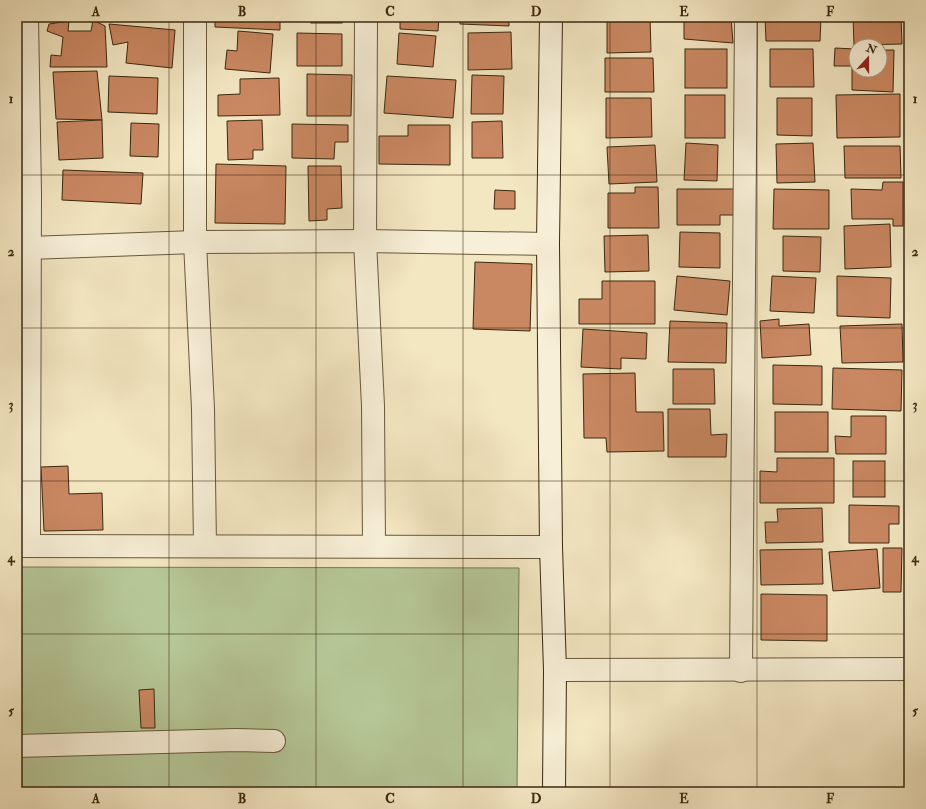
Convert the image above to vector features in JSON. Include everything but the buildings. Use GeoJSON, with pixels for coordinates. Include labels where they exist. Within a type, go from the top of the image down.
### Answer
{"type":"FeatureCollection","features":[{"type":"Feature","properties":{"kind":"street"},"geometry":{"type":"LineString","coordinates":[[27,17],[22,55],[23,193],[29,248],[23,546],[551,547]]}},
{"type":"Feature","properties":{"kind":"street"},"geometry":{"type":"LineString","coordinates":[[195,17],[195,242],[203,409],[205,546]]}},
{"type":"Feature","properties":{"kind":"street"},"geometry":{"type":"LineString","coordinates":[[366,17],[365,241],[373,406],[374,546]]}},
{"type":"Feature","properties":{"kind":"street"},"geometry":{"type":"LineString","coordinates":[[550,17],[548,244],[551,547],[555,670],[554,792]]}},
{"type":"Feature","properties":{"kind":"street"},"geometry":{"type":"LineString","coordinates":[[741,671],[746,17]]}},
{"type":"Feature","properties":{"kind":"street"},"geometry":{"type":"LineString","coordinates":[[29,248],[195,242],[365,241],[548,244]]}},
{"type":"Feature","properties":{"kind":"street"},"geometry":{"type":"LineString","coordinates":[[555,670],[741,671],[909,669]]}},
{"type":"Feature","properties":{"kind":"street"},"geometry":{"type":"LineString","coordinates":[[17,746],[236,740],[274,741]]}},
{"type":"Feature","properties":{"kind":"green space"},"geometry":{"type":"Polygon","coordinates":[[[17,567],[519,568],[517,792],[17,792],[17,567]]]}}]}
